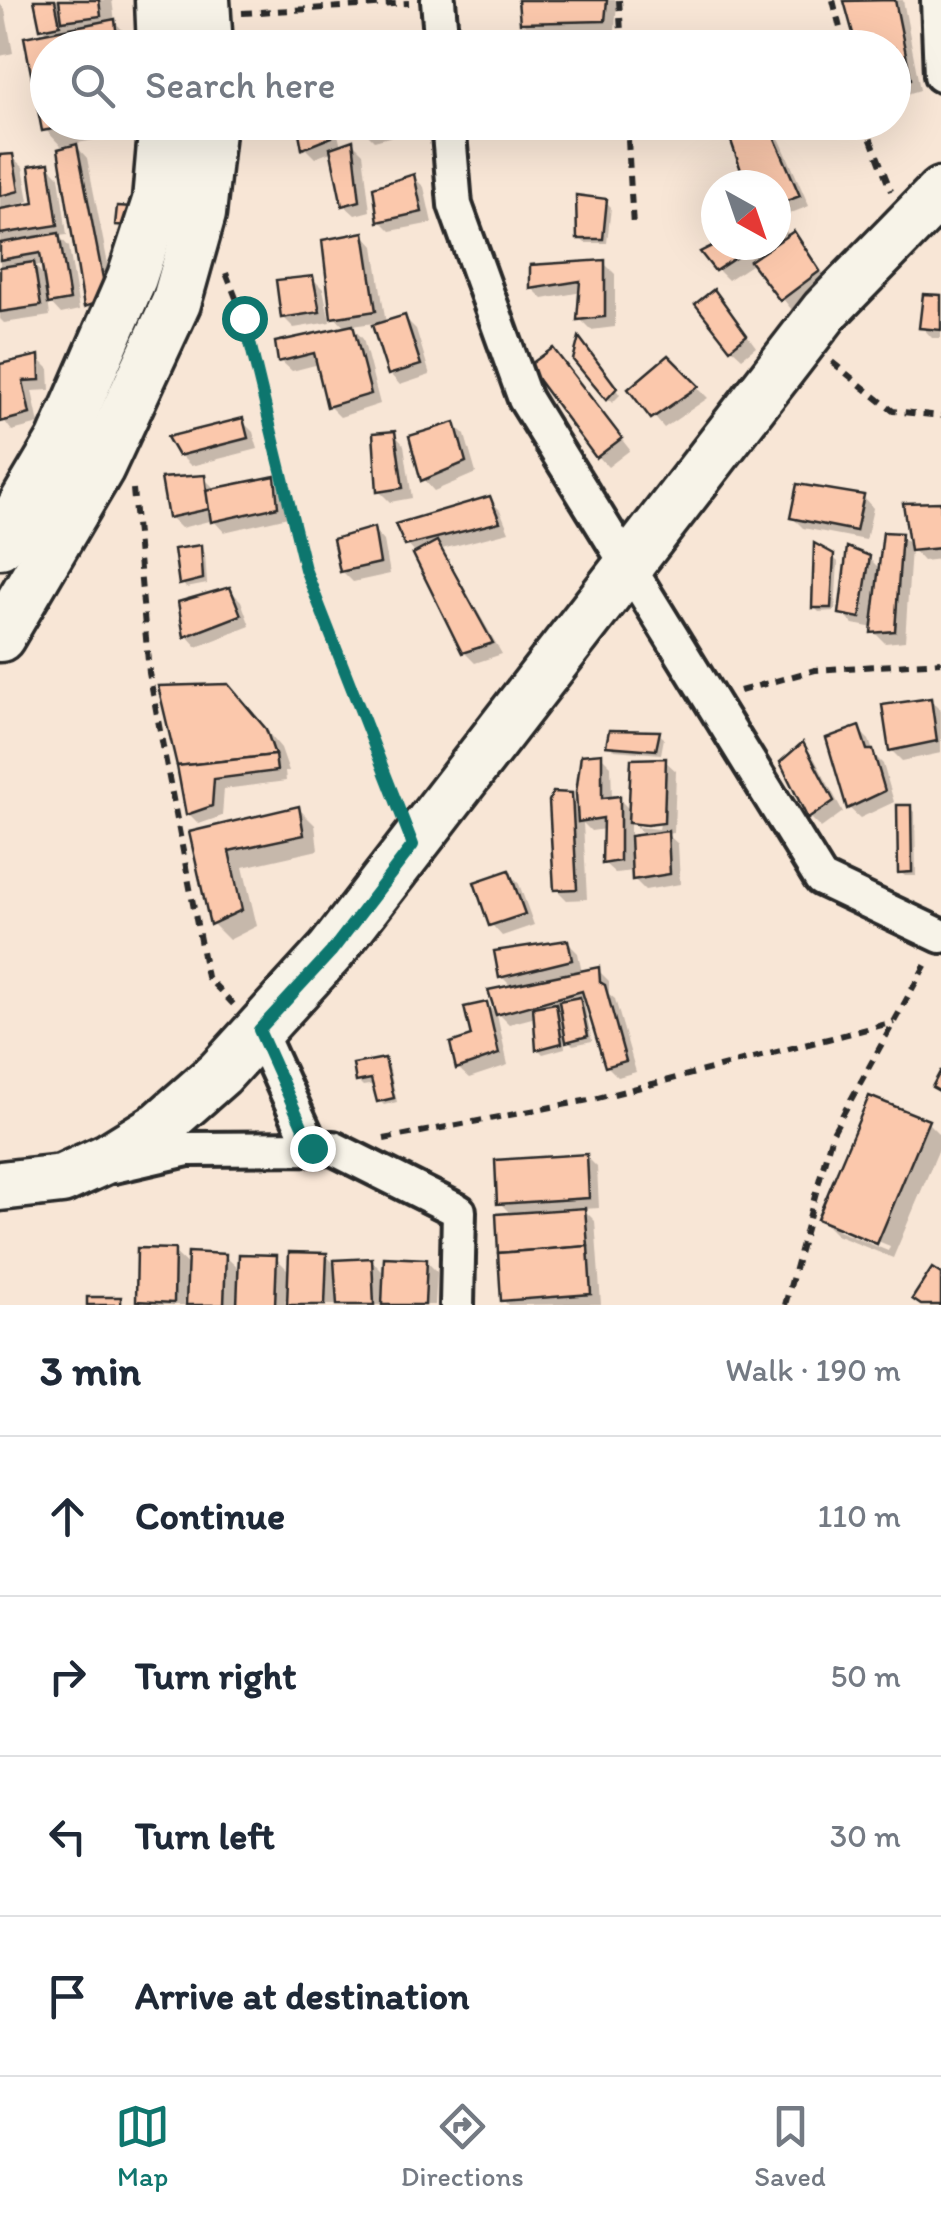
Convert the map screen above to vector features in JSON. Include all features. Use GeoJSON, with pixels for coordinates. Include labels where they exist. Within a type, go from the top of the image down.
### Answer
{"type":"FeatureCollection","features":[{"type":"Feature","properties":{"kind":"street"},"geometry":{"type":"LineString","coordinates":[[160,0],[161,30]]}},
{"type":"Feature","properties":{"kind":"street"},"geometry":{"type":"LineString","coordinates":[[438,0],[440,30]]}},
{"type":"Feature","properties":{"kind":"street"},"geometry":{"type":"LineString","coordinates":[[938,0],[941,75]]}},
{"type":"Feature","properties":{"kind":"street"},"geometry":{"type":"LineString","coordinates":[[1,543],[61,441],[132,278],[157,201],[162,140]]}},
{"type":"Feature","properties":{"kind":"street"},"geometry":{"type":"LineString","coordinates":[[0,637],[100,466],[176,303],[201,214],[209,140]]}},
{"type":"Feature","properties":{"kind":"street"},"geometry":{"type":"LineString","coordinates":[[450,140],[455,204],[524,399],[821,879],[936,945]]}},
{"type":"Feature","properties":{"kind":"street"},"geometry":{"type":"LineString","coordinates":[[62,1179],[108,1158],[160,1125],[220,1073],[331,952],[825,311],[941,192]]}},
{"type":"Feature","properties":{"kind":"street"},"geometry":{"type":"LineString","coordinates":[[0,532],[1,543]]}},
{"type":"Feature","properties":{"kind":"street"},"geometry":{"type":"LineString","coordinates":[[1,543],[43,564]]}},
{"type":"Feature","properties":{"kind":"street"},"geometry":{"type":"LineString","coordinates":[[259,1030],[323,1148]]}},
{"type":"Feature","properties":{"kind":"street"},"geometry":{"type":"LineString","coordinates":[[0,1186],[62,1179],[188,1149],[323,1148],[459,1211],[457,1305]]}},
{"type":"Feature","properties":{"kind":"path"},"geometry":{"type":"LineString","coordinates":[[206,21],[438,0]]}},
{"type":"Feature","properties":{"kind":"path"},"geometry":{"type":"LineString","coordinates":[[620,0],[621,30]]}},
{"type":"Feature","properties":{"kind":"path"},"geometry":{"type":"LineString","coordinates":[[833,0],[840,30]]}},
{"type":"Feature","properties":{"kind":"path"},"geometry":{"type":"LineString","coordinates":[[628,140],[633,228]]}},
{"type":"Feature","properties":{"kind":"path"},"geometry":{"type":"LineString","coordinates":[[871,140],[905,228]]}},
{"type":"Feature","properties":{"kind":"path"},"geometry":{"type":"LineString","coordinates":[[201,214],[244,318],[305,569],[413,845]]}},
{"type":"Feature","properties":{"kind":"path"},"geometry":{"type":"LineString","coordinates":[[803,339],[893,411],[941,416]]}},
{"type":"Feature","properties":{"kind":"path"},"geometry":{"type":"LineString","coordinates":[[132,485],[149,673],[207,977],[259,1030]]}},
{"type":"Feature","properties":{"kind":"path"},"geometry":{"type":"LineString","coordinates":[[710,699],[815,670],[941,662]]}},
{"type":"Feature","properties":{"kind":"path"},"geometry":{"type":"LineString","coordinates":[[785,1305],[832,1134],[936,945]]}},
{"type":"Feature","properties":{"kind":"path"},"geometry":{"type":"LineString","coordinates":[[323,1148],[594,1098],[894,1022]]}},
{"type":"Feature","properties":{"kind":"building"},"geometry":{"type":"Polygon","coordinates":[[[34,0],[55,0],[60,25],[40,29],[34,0]]]}},
{"type":"Feature","properties":{"kind":"building"},"geometry":{"type":"Polygon","coordinates":[[[59,0],[99,0],[101,16],[62,21],[59,0]]]}},
{"type":"Feature","properties":{"kind":"building"},"geometry":{"type":"Polygon","coordinates":[[[518,0],[607,0],[605,21],[520,23],[518,0]]]}},
{"type":"Feature","properties":{"kind":"building"},"geometry":{"type":"Polygon","coordinates":[[[895,0],[901,30],[852,30],[844,1],[895,0]]]}},
{"type":"Feature","properties":{"kind":"building"},"geometry":{"type":"Polygon","coordinates":[[[115,19],[116,30],[59,30],[115,19]]]}},
{"type":"Feature","properties":{"kind":"building"},"geometry":{"type":"Polygon","coordinates":[[[30,36],[30,68],[24,37],[30,36]]]}},
{"type":"Feature","properties":{"kind":"building"},"geometry":{"type":"Polygon","coordinates":[[[300,140],[324,140],[302,149],[300,140]]]}},
{"type":"Feature","properties":{"kind":"building"},"geometry":{"type":"Polygon","coordinates":[[[353,140],[360,201],[342,206],[330,148],[353,140]]]}},
{"type":"Feature","properties":{"kind":"building"},"geometry":{"type":"Polygon","coordinates":[[[731,140],[776,140],[789,170],[741,170],[731,140]]]}},
{"type":"Feature","properties":{"kind":"building"},"geometry":{"type":"Polygon","coordinates":[[[77,144],[107,299],[84,307],[58,149],[77,144]]]}},
{"type":"Feature","properties":{"kind":"building"},"geometry":{"type":"Polygon","coordinates":[[[13,154],[19,191],[0,196],[0,155],[13,154]]]}},
{"type":"Feature","properties":{"kind":"building"},"geometry":{"type":"Polygon","coordinates":[[[49,163],[58,225],[0,234],[0,209],[34,203],[29,166],[49,163]]]}},
{"type":"Feature","properties":{"kind":"building"},"geometry":{"type":"Polygon","coordinates":[[[414,174],[422,212],[378,222],[373,187],[414,174]]]}},
{"type":"Feature","properties":{"kind":"building"},"geometry":{"type":"Polygon","coordinates":[[[791,175],[800,196],[791,199],[791,175]]]}},
{"type":"Feature","properties":{"kind":"building"},"geometry":{"type":"Polygon","coordinates":[[[576,195],[607,199],[603,239],[577,239],[576,195]]]}},
{"type":"Feature","properties":{"kind":"building"},"geometry":{"type":"Polygon","coordinates":[[[117,206],[133,207],[132,226],[115,225],[117,206]]]}},
{"type":"Feature","properties":{"kind":"building"},"geometry":{"type":"Polygon","coordinates":[[[794,231],[820,271],[780,301],[750,261],[791,260],[794,231]]]}},
{"type":"Feature","properties":{"kind":"building"},"geometry":{"type":"Polygon","coordinates":[[[364,232],[376,311],[331,318],[322,240],[364,232]]]}},
{"type":"Feature","properties":{"kind":"building"},"geometry":{"type":"Polygon","coordinates":[[[59,233],[70,300],[48,304],[40,253],[0,260],[0,243],[59,233]]]}},
{"type":"Feature","properties":{"kind":"building"},"geometry":{"type":"Polygon","coordinates":[[[605,260],[605,317],[577,320],[580,281],[530,289],[530,265],[605,260]]]}},
{"type":"Feature","properties":{"kind":"building"},"geometry":{"type":"Polygon","coordinates":[[[706,260],[732,260],[715,271],[706,260]]]}},
{"type":"Feature","properties":{"kind":"building"},"geometry":{"type":"Polygon","coordinates":[[[34,262],[41,306],[0,312],[0,267],[34,262]]]}},
{"type":"Feature","properties":{"kind":"building"},"geometry":{"type":"Polygon","coordinates":[[[313,276],[320,312],[281,318],[276,280],[313,276]]]}},
{"type":"Feature","properties":{"kind":"building"},"geometry":{"type":"Polygon","coordinates":[[[714,289],[747,335],[730,349],[695,304],[714,289]]]}},
{"type":"Feature","properties":{"kind":"building"},"geometry":{"type":"Polygon","coordinates":[[[923,294],[941,295],[941,330],[919,328],[923,294]]]}},
{"type":"Feature","properties":{"kind":"building"},"geometry":{"type":"Polygon","coordinates":[[[405,315],[421,365],[388,375],[372,325],[405,315]]]}},
{"type":"Feature","properties":{"kind":"building"},"geometry":{"type":"Polygon","coordinates":[[[353,325],[371,394],[327,407],[314,353],[278,362],[275,342],[353,325]]]}},
{"type":"Feature","properties":{"kind":"building"},"geometry":{"type":"Polygon","coordinates":[[[579,337],[617,388],[606,400],[573,360],[579,337]]]}},
{"type":"Feature","properties":{"kind":"building"},"geometry":{"type":"Polygon","coordinates":[[[553,348],[622,438],[596,458],[528,366],[553,348]]]}},
{"type":"Feature","properties":{"kind":"building"},"geometry":{"type":"Polygon","coordinates":[[[39,355],[40,380],[23,381],[30,414],[0,422],[0,364],[39,355]]]}},
{"type":"Feature","properties":{"kind":"building"},"geometry":{"type":"Polygon","coordinates":[[[668,355],[699,386],[651,419],[628,389],[668,355]]]}},
{"type":"Feature","properties":{"kind":"building"},"geometry":{"type":"Polygon","coordinates":[[[243,418],[248,438],[178,456],[167,437],[243,418]]]}},
{"type":"Feature","properties":{"kind":"building"},"geometry":{"type":"Polygon","coordinates":[[[455,422],[466,462],[421,481],[409,436],[455,422]]]}},
{"type":"Feature","properties":{"kind":"building"},"geometry":{"type":"Polygon","coordinates":[[[395,431],[403,488],[377,492],[373,433],[395,431]]]}},
{"type":"Feature","properties":{"kind":"building"},"geometry":{"type":"Polygon","coordinates":[[[205,475],[209,509],[168,518],[161,478],[205,475]]]}},
{"type":"Feature","properties":{"kind":"building"},"geometry":{"type":"Polygon","coordinates":[[[275,476],[278,507],[211,522],[206,490],[275,476]]]}},
{"type":"Feature","properties":{"kind":"building"},"geometry":{"type":"Polygon","coordinates":[[[797,484],[864,495],[856,531],[790,518],[797,484]]]}},
{"type":"Feature","properties":{"kind":"building"},"geometry":{"type":"Polygon","coordinates":[[[490,496],[500,522],[405,546],[395,524],[490,496]]]}},
{"type":"Feature","properties":{"kind":"building"},"geometry":{"type":"Polygon","coordinates":[[[941,502],[941,548],[910,551],[903,503],[941,502]]]}},
{"type":"Feature","properties":{"kind":"building"},"geometry":{"type":"Polygon","coordinates":[[[374,527],[380,563],[340,572],[333,539],[374,527]]]}},
{"type":"Feature","properties":{"kind":"building"},"geometry":{"type":"Polygon","coordinates":[[[883,532],[902,533],[895,631],[871,633],[883,532]]]}},
{"type":"Feature","properties":{"kind":"building"},"geometry":{"type":"Polygon","coordinates":[[[437,541],[493,643],[462,653],[413,554],[437,541]]]}},
{"type":"Feature","properties":{"kind":"building"},"geometry":{"type":"Polygon","coordinates":[[[814,543],[834,554],[831,608],[812,608],[814,543]]]}},
{"type":"Feature","properties":{"kind":"building"},"geometry":{"type":"Polygon","coordinates":[[[201,545],[203,579],[179,585],[174,549],[201,545]]]}},
{"type":"Feature","properties":{"kind":"building"},"geometry":{"type":"Polygon","coordinates":[[[847,547],[870,556],[860,618],[839,614],[847,547]]]}},
{"type":"Feature","properties":{"kind":"building"},"geometry":{"type":"Polygon","coordinates":[[[230,587],[241,615],[184,637],[178,602],[230,587]]]}},
{"type":"Feature","properties":{"kind":"building"},"geometry":{"type":"Polygon","coordinates":[[[228,684],[266,729],[275,755],[177,766],[158,686],[228,684]]]}},
{"type":"Feature","properties":{"kind":"building"},"geometry":{"type":"Polygon","coordinates":[[[931,698],[937,741],[889,751],[882,705],[931,698]]]}},
{"type":"Feature","properties":{"kind":"building"},"geometry":{"type":"Polygon","coordinates":[[[859,726],[867,750],[873,750],[885,791],[847,809],[826,738],[859,726]]]}},
{"type":"Feature","properties":{"kind":"building"},"geometry":{"type":"Polygon","coordinates":[[[609,730],[660,731],[656,750],[606,746],[609,730]]]}},
{"type":"Feature","properties":{"kind":"building"},"geometry":{"type":"Polygon","coordinates":[[[803,742],[834,801],[808,819],[780,762],[803,742]]]}},
{"type":"Feature","properties":{"kind":"building"},"geometry":{"type":"Polygon","coordinates":[[[602,753],[602,798],[620,796],[620,861],[602,864],[603,818],[578,822],[576,793],[581,755],[602,753]]]}},
{"type":"Feature","properties":{"kind":"building"},"geometry":{"type":"Polygon","coordinates":[[[275,755],[277,771],[214,779],[212,806],[186,815],[177,766],[275,755]]]}},
{"type":"Feature","properties":{"kind":"building"},"geometry":{"type":"Polygon","coordinates":[[[666,758],[664,823],[628,823],[631,759],[666,758]]]}},
{"type":"Feature","properties":{"kind":"building"},"geometry":{"type":"Polygon","coordinates":[[[553,792],[572,793],[577,889],[554,890],[549,801],[553,792]]]}},
{"type":"Feature","properties":{"kind":"building"},"geometry":{"type":"Polygon","coordinates":[[[897,805],[911,805],[912,872],[898,873],[897,805]]]}},
{"type":"Feature","properties":{"kind":"building"},"geometry":{"type":"Polygon","coordinates":[[[299,806],[304,835],[229,851],[242,910],[210,925],[189,832],[299,806]]]}},
{"type":"Feature","properties":{"kind":"building"},"geometry":{"type":"Polygon","coordinates":[[[668,831],[670,874],[632,880],[630,836],[668,831]]]}},
{"type":"Feature","properties":{"kind":"building"},"geometry":{"type":"Polygon","coordinates":[[[509,870],[525,914],[489,926],[474,882],[509,870]]]}},
{"type":"Feature","properties":{"kind":"building"},"geometry":{"type":"Polygon","coordinates":[[[568,940],[572,960],[499,978],[494,951],[568,940]]]}},
{"type":"Feature","properties":{"kind":"building"},"geometry":{"type":"Polygon","coordinates":[[[599,967],[600,982],[605,985],[626,1061],[605,1067],[582,991],[496,1015],[488,990],[599,967]]]}},
{"type":"Feature","properties":{"kind":"building"},"geometry":{"type":"Polygon","coordinates":[[[580,997],[588,1036],[566,1042],[559,1001],[580,997]]]}},
{"type":"Feature","properties":{"kind":"building"},"geometry":{"type":"Polygon","coordinates":[[[487,1002],[499,1054],[456,1069],[450,1043],[471,1036],[464,1007],[487,1002]]]}},
{"type":"Feature","properties":{"kind":"building"},"geometry":{"type":"Polygon","coordinates":[[[556,1003],[562,1043],[536,1050],[533,1007],[556,1003]]]}},
{"type":"Feature","properties":{"kind":"building"},"geometry":{"type":"Polygon","coordinates":[[[385,1058],[394,1098],[377,1102],[371,1079],[356,1082],[353,1064],[385,1058]]]}},
{"type":"Feature","properties":{"kind":"building"},"geometry":{"type":"Polygon","coordinates":[[[941,1070],[941,1092],[932,1087],[941,1070]]]}},
{"type":"Feature","properties":{"kind":"building"},"geometry":{"type":"Polygon","coordinates":[[[869,1096],[929,1120],[877,1244],[817,1219],[869,1096]]]}},
{"type":"Feature","properties":{"kind":"building"},"geometry":{"type":"Polygon","coordinates":[[[587,1154],[589,1198],[497,1204],[495,1160],[587,1154]]]}},
{"type":"Feature","properties":{"kind":"building"},"geometry":{"type":"Polygon","coordinates":[[[585,1208],[588,1246],[498,1253],[496,1214],[585,1208]]]}},
{"type":"Feature","properties":{"kind":"building"},"geometry":{"type":"Polygon","coordinates":[[[588,1246],[591,1294],[501,1301],[498,1253],[588,1246]]]}},
{"type":"Feature","properties":{"kind":"building"},"geometry":{"type":"Polygon","coordinates":[[[137,1248],[175,1249],[174,1303],[136,1301],[137,1248]]]}},
{"type":"Feature","properties":{"kind":"building"},"geometry":{"type":"Polygon","coordinates":[[[188,1252],[226,1254],[224,1305],[186,1305],[188,1252]]]}},
{"type":"Feature","properties":{"kind":"building"},"geometry":{"type":"Polygon","coordinates":[[[289,1252],[327,1253],[325,1305],[287,1305],[289,1252]]]}},
{"type":"Feature","properties":{"kind":"building"},"geometry":{"type":"Polygon","coordinates":[[[239,1254],[277,1255],[275,1305],[237,1305],[239,1254]]]}},
{"type":"Feature","properties":{"kind":"building"},"geometry":{"type":"Polygon","coordinates":[[[384,1257],[427,1259],[425,1305],[382,1305],[384,1257]]]}},
{"type":"Feature","properties":{"kind":"building"},"geometry":{"type":"Polygon","coordinates":[[[372,1258],[374,1305],[337,1305],[334,1260],[372,1258]]]}},
{"type":"Feature","properties":{"kind":"building"},"geometry":{"type":"Polygon","coordinates":[[[932,1268],[941,1274],[941,1305],[921,1305],[912,1299],[932,1268]]]}},
{"type":"Feature","properties":{"kind":"building"},"geometry":{"type":"Polygon","coordinates":[[[87,1297],[121,1297],[121,1305],[87,1305],[87,1297]]]}},
{"type":"Feature","properties":{"kind":"route"},"geometry":{"type":"LineString","coordinates":[[244,318],[305,569],[413,845],[331,952],[259,1030],[312,1148]]}}]}
